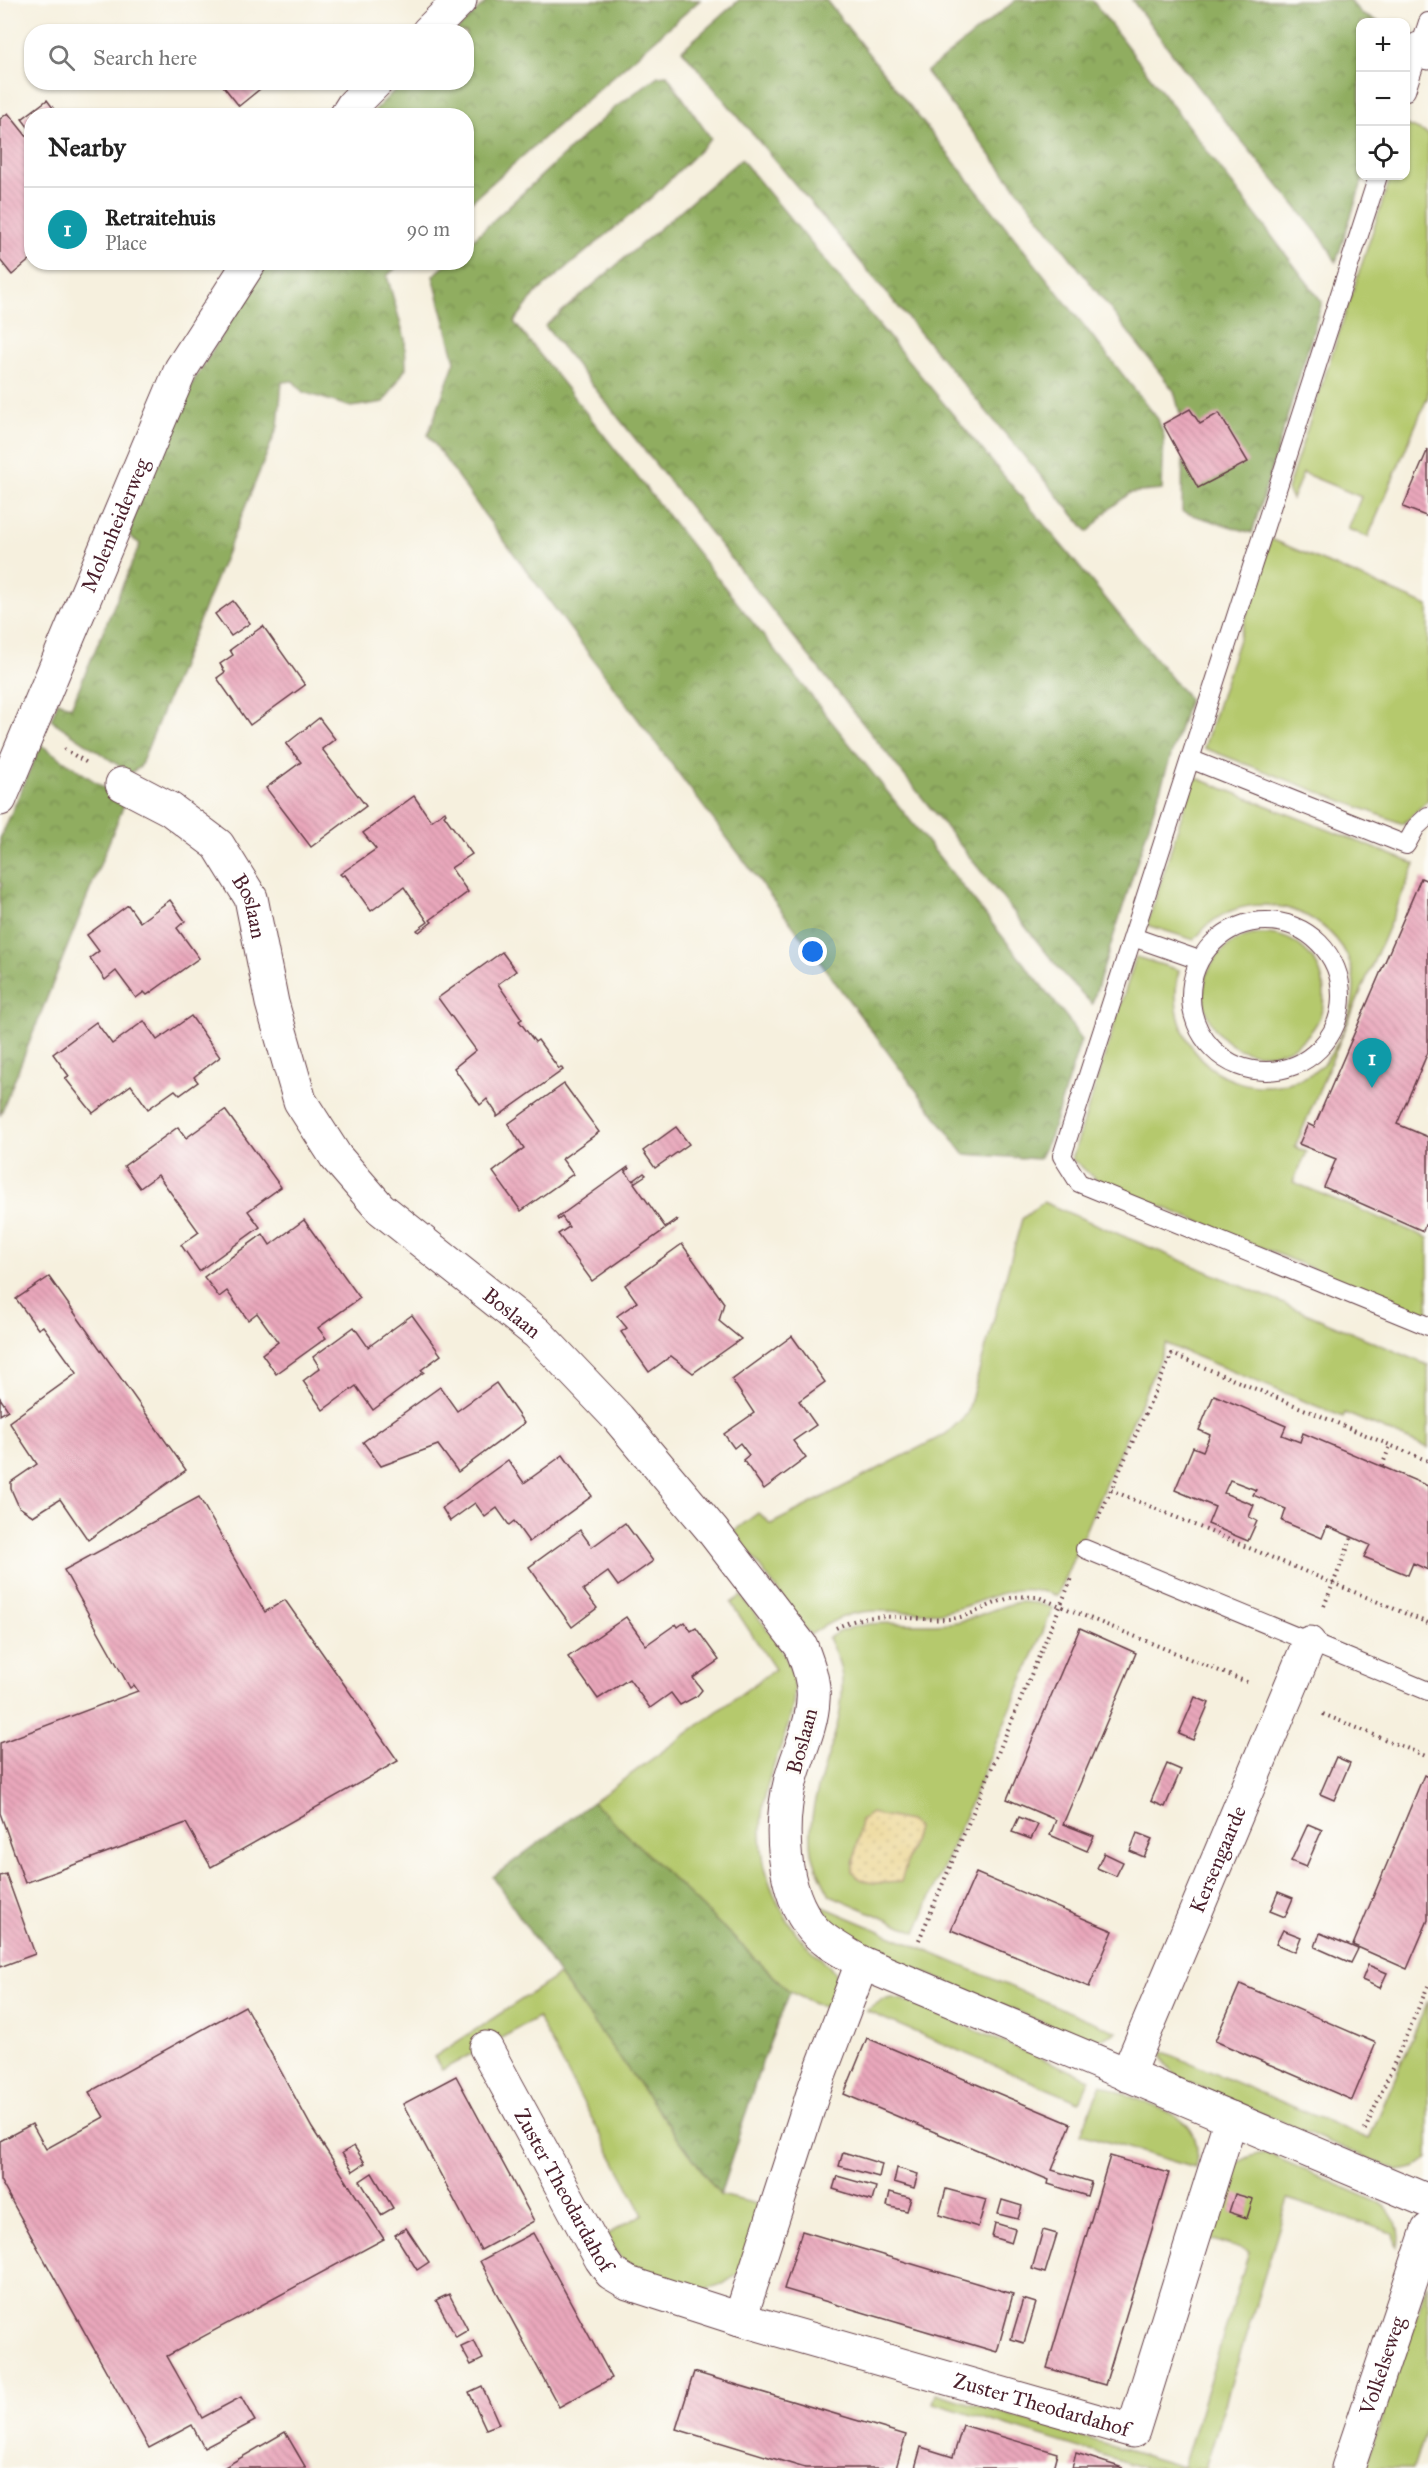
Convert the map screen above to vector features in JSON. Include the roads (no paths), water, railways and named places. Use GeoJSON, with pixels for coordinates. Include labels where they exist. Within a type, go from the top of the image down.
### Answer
{"type":"FeatureCollection","features":[{"type":"Feature","properties":{"kind":"street"},"geometry":{"type":"LineString","coordinates":[[436,24],[460,0]]}},
{"type":"Feature","properties":{"kind":"street"},"geometry":{"type":"LineString","coordinates":[[351,108],[368,90]]}},
{"type":"Feature","properties":{"kind":"street","name":"Molenheiderweg"},"geometry":{"type":"LineString","coordinates":[[0,799],[181,369],[245,270]]}},
{"type":"Feature","properties":{"kind":"street","name":"Boslaan"},"geometry":{"type":"LineString","coordinates":[[122,784],[170,808],[218,845],[251,897],[272,1003],[300,1101],[336,1157],[380,1208],[537,1333],[618,1418],[712,1530],[801,1646],[808,1664],[814,1699],[803,1744],[791,1779],[784,1824],[785,1855],[797,1901],[813,1929],[862,1963]]}},
{"type":"Feature","properties":{"kind":"street","name":"Kersengaarde"},"geometry":{"type":"LineString","coordinates":[[1127,2075],[1309,1643]]}},
{"type":"Feature","properties":{"kind":"street"},"geometry":{"type":"LineString","coordinates":[[740,2319],[816,2084],[862,1963],[1428,2201]]}},
{"type":"Feature","properties":{"kind":"street","name":"Zuster Theodardahof"},"geometry":{"type":"LineString","coordinates":[[486,2048],[601,2259],[611,2273],[628,2283],[740,2319],[1133,2431],[1231,2118]]}},
{"type":"Feature","properties":{"kind":"street","name":"Volkelseweg"},"geometry":{"type":"LineString","coordinates":[[1348,2468],[1428,2230]]}},
{"type":"Feature","properties":{"kind":"lane"},"geometry":{"type":"LineString","coordinates":[[1410,80],[1425,41]]}},
{"type":"Feature","properties":{"kind":"lane"},"geometry":{"type":"LineString","coordinates":[[1377,180],[1062,1156],[1079,1183],[1428,1326]]}},
{"type":"Feature","properties":{"kind":"lane"},"geometry":{"type":"LineString","coordinates":[[1190,759],[1406,845],[1416,827],[1428,816]]}},
{"type":"Feature","properties":{"kind":"lane"},"geometry":{"type":"LineString","coordinates":[[1255,921],[1276,921],[1297,927],[1315,939],[1329,955],[1338,975],[1341,996],[1338,1017],[1329,1037],[1315,1053],[1297,1065],[1277,1071],[1255,1071],[1235,1064],[1216,1053],[1202,1036],[1193,1017],[1190,996],[1193,974],[1199,960],[1216,938],[1234,927],[1255,921]]}},
{"type":"Feature","properties":{"kind":"lane"},"geometry":{"type":"LineString","coordinates":[[1133,937],[1199,960]]}},
{"type":"Feature","properties":{"kind":"lane"},"geometry":{"type":"LineString","coordinates":[[1085,1549],[1428,1691]]}},
{"type":"Feature","properties":{"kind":"place","name":"Retraitehuis"},"geometry":{"type":"Point","coordinates":[1372,1088]}}]}
